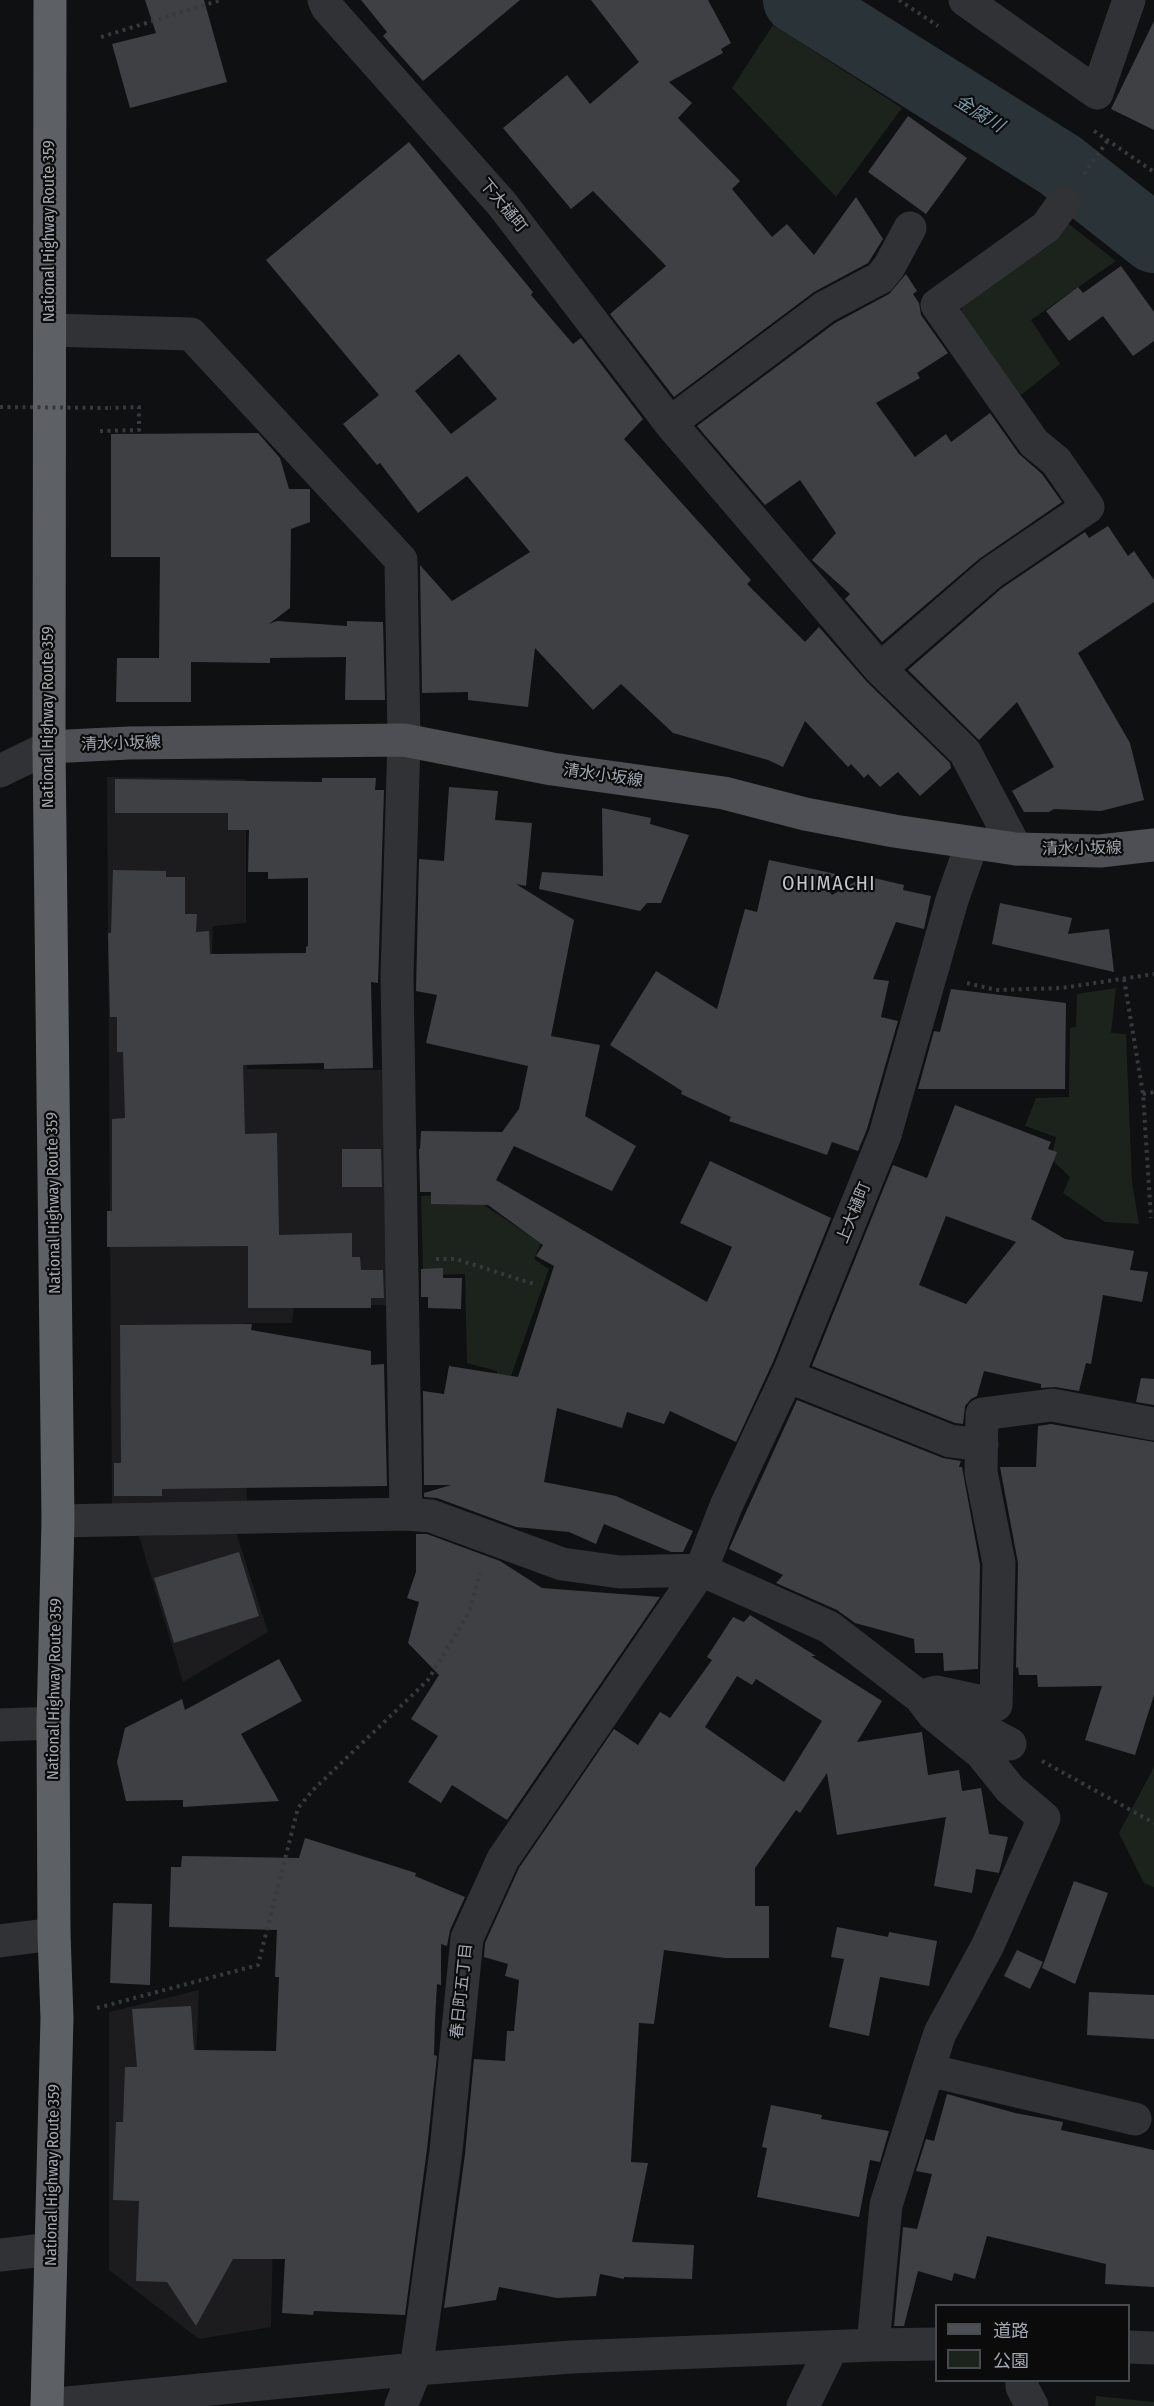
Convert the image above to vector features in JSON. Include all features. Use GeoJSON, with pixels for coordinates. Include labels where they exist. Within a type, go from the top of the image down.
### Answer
{"type":"FeatureCollection","features":[{"type":"Feature","properties":{"kind":"highway","name":"National Highway Route 359"},"geometry":{"type":"LineString","coordinates":[[47,2406],[57,2018],[54,1934],[53,1723],[58,1521],[49,747],[52,72],[50,0]]}},
{"type":"Feature","properties":{"kind":"main road","name":"清水小坂線"},"geometry":{"type":"LineString","coordinates":[[49,747],[129,743],[404,740],[552,769],[724,793],[816,816],[972,843],[1016,849],[1100,851],[1154,845]]}},
{"type":"Feature","properties":{"kind":"main road"},"geometry":{"type":"LineString","coordinates":[[38,2406],[47,2406]]}},
{"type":"Feature","properties":{"kind":"street","name":"下大樋町"},"geometry":{"type":"LineString","coordinates":[[324,0],[327,7],[502,204],[670,423],[880,669],[965,752],[1016,849]]}},
{"type":"Feature","properties":{"kind":"street"},"geometry":{"type":"LineString","coordinates":[[964,0],[1097,93],[1130,0]]}},
{"type":"Feature","properties":{"kind":"street"},"geometry":{"type":"LineString","coordinates":[[880,669],[991,573],[1088,507],[1056,461],[1034,443],[937,305],[1046,227],[1064,202]]}},
{"type":"Feature","properties":{"kind":"street"},"geometry":{"type":"LineString","coordinates":[[670,423],[825,307],[880,278],[889,267],[910,228]]}},
{"type":"Feature","properties":{"kind":"street"},"geometry":{"type":"LineString","coordinates":[[50,330],[192,334],[401,560],[404,740],[398,976],[406,1514]]}},
{"type":"Feature","properties":{"kind":"street"},"geometry":{"type":"LineString","coordinates":[[0,771],[49,747]]}},
{"type":"Feature","properties":{"kind":"street","name":"上大樋町"},"geometry":{"type":"LineString","coordinates":[[701,1570],[726,1506],[787,1376],[885,1135],[952,900],[972,843]]}},
{"type":"Feature","properties":{"kind":"street"},"geometry":{"type":"LineString","coordinates":[[787,1376],[950,1441],[982,1445]]}},
{"type":"Feature","properties":{"kind":"street"},"geometry":{"type":"LineString","coordinates":[[924,1701],[936,1692],[996,1705],[999,1563],[981,1472],[982,1414],[1052,1405],[1154,1424]]}},
{"type":"Feature","properties":{"kind":"street"},"geometry":{"type":"LineString","coordinates":[[58,1521],[406,1514],[431,1516],[562,1564],[620,1572],[701,1570],[829,1627],[924,1701],[965,1719],[1010,1743]]}},
{"type":"Feature","properties":{"kind":"street","name":"春日町五丁目"},"geometry":{"type":"LineString","coordinates":[[401,2406],[416,2369],[446,2151],[467,1938],[503,1859],[701,1570]]}},
{"type":"Feature","properties":{"kind":"street"},"geometry":{"type":"LineString","coordinates":[[873,2345],[886,2205],[928,2070],[940,2034],[988,1946],[1044,1818],[1010,1789],[981,1754],[933,1714],[924,1701]]}},
{"type":"Feature","properties":{"kind":"street"},"geometry":{"type":"LineString","coordinates":[[0,1725],[53,1723]]}},
{"type":"Feature","properties":{"kind":"street"},"geometry":{"type":"LineString","coordinates":[[0,1941],[54,1934]]}},
{"type":"Feature","properties":{"kind":"street"},"geometry":{"type":"LineString","coordinates":[[928,2070],[1135,2119]]}},
{"type":"Feature","properties":{"kind":"street"},"geometry":{"type":"LineString","coordinates":[[0,2255],[51,2249]]}},
{"type":"Feature","properties":{"kind":"street"},"geometry":{"type":"LineString","coordinates":[[47,2406],[416,2369],[571,2357],[935,2344]]}},
{"type":"Feature","properties":{"kind":"street"},"geometry":{"type":"LineString","coordinates":[[803,2406],[832,2347]]}},
{"type":"Feature","properties":{"kind":"street"},"geometry":{"type":"LineString","coordinates":[[1130,2347],[1154,2348]]}},
{"type":"Feature","properties":{"kind":"street"},"geometry":{"type":"LineString","coordinates":[[1022,2382],[1022,2387],[1032,2406]]}},
{"type":"Feature","properties":{"kind":"path"},"geometry":{"type":"LineString","coordinates":[[101,37],[221,0]]}},
{"type":"Feature","properties":{"kind":"path"},"geometry":{"type":"LineString","coordinates":[[1095,159],[1108,140]]}},
{"type":"Feature","properties":{"kind":"path"},"geometry":{"type":"LineString","coordinates":[[0,407],[139,406],[139,430],[100,431]]}},
{"type":"Feature","properties":{"kind":"path"},"geometry":{"type":"LineString","coordinates":[[931,974],[996,990],[1062,988],[1154,974]]}},
{"type":"Feature","properties":{"kind":"path"},"geometry":{"type":"LineString","coordinates":[[1124,979],[1143,1094],[1151,1218]]}},
{"type":"Feature","properties":{"kind":"path"},"geometry":{"type":"LineString","coordinates":[[1143,1094],[1154,1092]]}},
{"type":"Feature","properties":{"kind":"path"},"geometry":{"type":"LineString","coordinates":[[402,1259],[456,1259],[537,1285]]}},
{"type":"Feature","properties":{"kind":"path"},"geometry":{"type":"LineString","coordinates":[[97,2008],[258,1965],[298,1808],[313,1790],[428,1680],[469,1612],[491,1538]]}},
{"type":"Feature","properties":{"kind":"path"},"geometry":{"type":"LineString","coordinates":[[1010,1743],[1154,1823]]}},
{"type":"Feature","properties":{"kind":"shaded area"},"geometry":{"type":"Polygon","coordinates":[[[107,777],[246,779],[246,923],[213,926],[211,990],[250,991],[247,1069],[389,1070],[388,1305],[294,1306],[292,1323],[245,1323],[247,1507],[112,1505],[107,777]]]}},
{"type":"Feature","properties":{"kind":"shaded area"},"geometry":{"type":"Polygon","coordinates":[[[236,1532],[268,1632],[183,1682],[139,1536],[236,1532]]]}},
{"type":"Feature","properties":{"kind":"shaded area"},"geometry":{"type":"Polygon","coordinates":[[[199,1990],[190,2190],[274,2193],[271,2327],[199,2339],[109,2270],[109,2012],[199,1990]]]}},
{"type":"Feature","properties":{"kind":"green space"},"geometry":{"type":"Polygon","coordinates":[[[773,25],[902,108],[836,197],[732,88],[773,25]]]}},
{"type":"Feature","properties":{"kind":"green space"},"geometry":{"type":"Polygon","coordinates":[[[1061,218],[1116,261],[1031,320],[1060,364],[1021,395],[960,316],[963,303],[1061,218]]]}},
{"type":"Feature","properties":{"kind":"green space"},"geometry":{"type":"Polygon","coordinates":[[[1116,988],[1111,1033],[1126,1034],[1132,1182],[1139,1224],[1105,1222],[1063,1193],[1070,1177],[1051,1159],[1056,1137],[1025,1126],[1036,1098],[1069,1097],[1070,1028],[1076,1027],[1077,994],[1116,988]]]}},
{"type":"Feature","properties":{"kind":"green space"},"geometry":{"type":"Polygon","coordinates":[[[466,1193],[541,1243],[534,1259],[549,1269],[511,1376],[492,1399],[497,1371],[467,1363],[465,1274],[423,1275],[421,1196],[466,1193]]]}},
{"type":"Feature","properties":{"kind":"green space"},"geometry":{"type":"Polygon","coordinates":[[[1154,1767],[1154,1887],[1144,1883],[1119,1833],[1154,1767]]]}},
{"type":"Feature","properties":{"kind":"green space"},"geometry":{"type":"Polygon","coordinates":[[[1096,2396],[1154,2402],[1154,2406],[1095,2406],[1096,2396]]]}},
{"type":"Feature","properties":{"kind":"building"},"geometry":{"type":"Polygon","coordinates":[[[145,0],[204,0],[227,82],[130,108],[112,44],[156,33],[145,0]]]}},
{"type":"Feature","properties":{"kind":"building"},"geometry":{"type":"Polygon","coordinates":[[[361,0],[520,0],[423,81],[383,36],[387,32],[361,0]]]}},
{"type":"Feature","properties":{"kind":"building"},"geometry":{"type":"Polygon","coordinates":[[[591,0],[708,0],[731,43],[721,49],[723,53],[669,82],[692,103],[678,118],[740,181],[732,189],[772,237],[787,224],[814,255],[856,197],[883,239],[868,263],[814,292],[674,397],[610,314],[666,266],[593,191],[571,209],[503,128],[567,75],[590,104],[639,62],[591,0]]]}},
{"type":"Feature","properties":{"kind":"building"},"geometry":{"type":"Polygon","coordinates":[[[1154,21],[1154,130],[1111,109],[1154,21]]]}},
{"type":"Feature","properties":{"kind":"building"},"geometry":{"type":"Polygon","coordinates":[[[908,116],[967,158],[926,214],[868,172],[908,116]]]}},
{"type":"Feature","properties":{"kind":"building"},"geometry":{"type":"Polygon","coordinates":[[[409,142],[533,292],[531,295],[573,344],[581,338],[643,419],[624,439],[751,580],[747,584],[805,642],[819,627],[867,682],[950,763],[951,768],[920,796],[898,772],[880,787],[868,774],[864,778],[851,764],[848,767],[805,721],[783,767],[768,760],[673,733],[621,684],[593,710],[535,648],[528,707],[468,700],[468,692],[422,693],[420,565],[452,601],[530,552],[467,476],[418,513],[380,463],[377,465],[343,424],[379,395],[266,260],[409,142]],[[459,354],[415,391],[451,434],[497,399],[459,354]]]}},
{"type":"Feature","properties":{"kind":"building"},"geometry":{"type":"Polygon","coordinates":[[[1121,266],[1154,312],[1154,341],[1133,356],[1103,316],[1069,341],[1046,311],[1078,287],[1083,293],[1121,266]]]}},
{"type":"Feature","properties":{"kind":"building"},"geometry":{"type":"Polygon","coordinates":[[[906,274],[917,291],[913,294],[919,303],[921,315],[948,353],[917,373],[920,378],[876,403],[915,457],[946,434],[951,442],[990,413],[1019,454],[1042,474],[1062,502],[979,559],[882,642],[845,599],[850,594],[812,560],[836,533],[800,480],[765,505],[697,426],[835,323],[889,294],[906,274]]]}},
{"type":"Feature","properties":{"kind":"building"},"geometry":{"type":"Polygon","coordinates":[[[258,433],[280,458],[289,489],[310,489],[310,522],[291,529],[290,608],[269,624],[277,621],[347,626],[347,621],[383,622],[385,700],[345,700],[346,657],[270,658],[270,663],[191,662],[191,702],[116,702],[117,658],[159,658],[160,557],[111,557],[111,434],[258,433]]]}},
{"type":"Feature","properties":{"kind":"building"},"geometry":{"type":"Polygon","coordinates":[[[1108,526],[1128,556],[1134,551],[1154,580],[1154,602],[1078,653],[1130,743],[1144,800],[1101,811],[1054,809],[1049,812],[1024,812],[1012,791],[1054,767],[1017,702],[979,740],[908,670],[1002,588],[1085,532],[1089,538],[1108,526]]]}},
{"type":"Feature","properties":{"kind":"building"},"geometry":{"type":"Polygon","coordinates":[[[322,778],[376,778],[375,790],[384,790],[378,983],[371,982],[373,1068],[324,1069],[324,1063],[243,1065],[245,1134],[277,1133],[279,1235],[352,1233],[352,1257],[360,1257],[361,1270],[383,1270],[384,1298],[371,1298],[371,1308],[248,1308],[248,1246],[107,1247],[107,1211],[112,1211],[112,1119],[125,1118],[123,1052],[117,1052],[117,1017],[110,1017],[108,933],[111,933],[113,870],[166,871],[166,877],[185,877],[185,914],[197,914],[196,932],[209,931],[210,954],[306,953],[308,946],[308,878],[268,879],[268,872],[248,872],[249,830],[228,830],[228,813],[115,813],[115,779],[322,782],[322,778]]]}},
{"type":"Feature","properties":{"kind":"building"},"geometry":{"type":"Polygon","coordinates":[[[449,787],[498,791],[495,820],[532,823],[526,886],[516,884],[574,920],[551,1036],[600,1045],[585,1116],[636,1146],[612,1191],[514,1146],[496,1180],[707,1302],[732,1247],[680,1223],[710,1161],[831,1218],[773,1362],[736,1442],[670,1411],[664,1424],[627,1412],[622,1428],[557,1408],[544,1482],[616,1496],[693,1531],[683,1552],[671,1552],[604,1524],[596,1544],[569,1532],[516,1527],[437,1498],[424,1497],[424,1493],[451,1485],[424,1485],[423,1391],[444,1394],[449,1366],[518,1377],[554,1266],[536,1256],[543,1245],[488,1205],[431,1204],[431,1192],[420,1192],[421,1131],[502,1132],[519,1109],[528,1066],[426,1043],[437,995],[416,991],[419,859],[444,861],[449,787]]]}},
{"type":"Feature","properties":{"kind":"building"},"geometry":{"type":"Polygon","coordinates":[[[602,808],[651,818],[650,824],[689,835],[661,903],[647,903],[640,911],[539,889],[542,872],[603,876],[602,808]]]}},
{"type":"Feature","properties":{"kind":"building"},"geometry":{"type":"Polygon","coordinates":[[[769,860],[836,874],[824,884],[832,895],[865,876],[904,885],[903,890],[931,896],[924,929],[896,922],[873,979],[889,981],[881,1017],[898,1021],[867,1129],[858,1151],[832,1142],[827,1155],[729,1121],[731,1117],[681,1094],[682,1091],[610,1045],[656,971],[717,1009],[745,909],[757,912],[769,860]]]}},
{"type":"Feature","properties":{"kind":"building"},"geometry":{"type":"Polygon","coordinates":[[[1000,903],[1072,918],[1068,934],[1109,929],[1114,972],[992,944],[1000,903]]]}},
{"type":"Feature","properties":{"kind":"building"},"geometry":{"type":"Polygon","coordinates":[[[951,989],[1066,1003],[1065,1089],[918,1089],[934,1031],[940,1032],[951,989]]]}},
{"type":"Feature","properties":{"kind":"building"},"geometry":{"type":"Polygon","coordinates":[[[955,1105],[1051,1142],[1048,1149],[1057,1152],[1031,1219],[1065,1239],[1134,1251],[1130,1270],[1148,1272],[1142,1302],[1103,1295],[1091,1364],[1086,1363],[1079,1391],[1055,1387],[1041,1388],[1041,1384],[984,1371],[977,1396],[965,1406],[963,1424],[955,1423],[812,1366],[893,1165],[927,1178],[955,1105]],[[946,1216],[919,1285],[966,1304],[1016,1242],[946,1216]]]}},
{"type":"Feature","properties":{"kind":"building"},"geometry":{"type":"Polygon","coordinates":[[[342,1149],[381,1149],[382,1187],[342,1187],[342,1149]]]}},
{"type":"Feature","properties":{"kind":"building"},"geometry":{"type":"Polygon","coordinates":[[[443,1268],[443,1278],[462,1278],[461,1309],[428,1308],[428,1297],[421,1297],[421,1269],[443,1268]]]}},
{"type":"Feature","properties":{"kind":"building"},"geometry":{"type":"Polygon","coordinates":[[[252,1324],[251,1330],[371,1351],[371,1365],[384,1364],[387,1486],[162,1489],[162,1496],[114,1496],[114,1463],[121,1463],[120,1325],[252,1324]]]}},
{"type":"Feature","properties":{"kind":"building"},"geometry":{"type":"Polygon","coordinates":[[[1141,1378],[1154,1379],[1154,1405],[1136,1402],[1141,1378]]]}},
{"type":"Feature","properties":{"kind":"building"},"geometry":{"type":"Polygon","coordinates":[[[797,1400],[943,1458],[961,1461],[959,1467],[962,1467],[980,1565],[978,1669],[944,1671],[943,1653],[915,1653],[914,1639],[855,1623],[837,1610],[776,1583],[783,1575],[729,1549],[797,1400]]]}},
{"type":"Feature","properties":{"kind":"building"},"geometry":{"type":"Polygon","coordinates":[[[1051,1424],[1154,1442],[1154,1695],[1135,1755],[1085,1740],[1102,1686],[1038,1687],[1037,1675],[1019,1675],[1018,1667],[1016,1668],[1018,1563],[1000,1467],[1036,1467],[1038,1426],[1051,1424]]]}},
{"type":"Feature","properties":{"kind":"building"},"geometry":{"type":"Polygon","coordinates":[[[416,1534],[427,1534],[500,1561],[542,1588],[660,1597],[507,1820],[452,1785],[441,1803],[408,1782],[438,1736],[411,1719],[439,1675],[408,1643],[419,1602],[407,1598],[416,1572],[416,1534]]]}},
{"type":"Feature","properties":{"kind":"building"},"geometry":{"type":"Polygon","coordinates":[[[239,1552],[259,1616],[174,1643],[154,1578],[239,1552]]]}},
{"type":"Feature","properties":{"kind":"building"},"geometry":{"type":"Polygon","coordinates":[[[750,1615],[882,1701],[857,1742],[922,1732],[928,1775],[959,1770],[962,1791],[981,1788],[989,1834],[1008,1837],[999,1873],[976,1869],[972,1893],[934,1886],[946,1817],[837,1835],[827,1773],[800,1813],[796,1810],[755,1868],[755,1906],[769,1906],[769,1958],[725,1958],[664,1950],[654,2024],[639,2023],[631,2162],[648,2163],[632,2242],[694,2245],[692,2279],[624,2277],[624,2279],[600,2274],[596,2296],[557,2298],[499,2287],[496,2300],[444,2308],[465,2154],[474,2059],[505,2061],[507,2031],[514,2031],[519,1980],[505,1976],[508,1964],[484,1957],[485,1943],[519,1868],[614,1729],[638,1745],[660,1712],[670,1718],[712,1660],[707,1657],[733,1617],[744,1622],[750,1615]],[[737,1676],[705,1727],[784,1782],[822,1721],[756,1679],[752,1685],[737,1676]]]}},
{"type":"Feature","properties":{"kind":"building"},"geometry":{"type":"Polygon","coordinates":[[[279,1659],[302,1701],[241,1734],[279,1801],[183,1807],[183,1800],[126,1801],[117,1762],[125,1728],[182,1699],[185,1710],[279,1659]]]}},
{"type":"Feature","properties":{"kind":"building"},"geometry":{"type":"Polygon","coordinates":[[[305,1838],[416,1873],[415,1876],[465,1897],[450,1930],[447,1946],[441,1944],[441,1985],[437,1984],[435,2020],[434,2055],[437,2056],[405,2315],[314,2311],[313,2315],[282,2313],[285,2259],[233,2259],[196,2326],[167,2282],[136,2281],[139,2201],[113,2200],[116,2122],[123,2122],[125,2067],[137,2067],[132,2009],[191,2006],[194,2050],[276,2051],[279,1977],[275,1977],[277,1930],[169,1927],[171,1867],[181,1867],[182,1856],[299,1858],[305,1838]]]}},
{"type":"Feature","properties":{"kind":"building"},"geometry":{"type":"Polygon","coordinates":[[[1074,1881],[1108,1893],[1075,1984],[1042,1968],[1074,1881]]]}},
{"type":"Feature","properties":{"kind":"building"},"geometry":{"type":"Polygon","coordinates":[[[113,1903],[152,1904],[150,1985],[110,1983],[113,1903]]]}},
{"type":"Feature","properties":{"kind":"building"},"geometry":{"type":"Polygon","coordinates":[[[837,1927],[888,1937],[889,1932],[937,1941],[929,1986],[880,1977],[869,2036],[829,2027],[844,1959],[831,1957],[837,1927]]]}},
{"type":"Feature","properties":{"kind":"building"},"geometry":{"type":"Polygon","coordinates":[[[1017,1950],[1043,1962],[1030,1989],[1004,1976],[1017,1950]]]}},
{"type":"Feature","properties":{"kind":"building"},"geometry":{"type":"Polygon","coordinates":[[[1089,1992],[1154,1995],[1154,2039],[1087,2035],[1089,1992]]]}},
{"type":"Feature","properties":{"kind":"building"},"geometry":{"type":"Polygon","coordinates":[[[947,2094],[1015,2113],[1063,2122],[1061,2130],[1154,2150],[1154,2287],[1105,2284],[1106,2264],[987,2236],[975,2279],[954,2273],[952,2281],[918,2271],[904,2326],[894,2326],[903,2227],[917,2229],[932,2174],[916,2171],[926,2139],[934,2141],[947,2094]]]}},
{"type":"Feature","properties":{"kind":"building"},"geometry":{"type":"Polygon","coordinates":[[[771,2105],[822,2115],[821,2119],[889,2131],[880,2162],[870,2160],[859,2217],[757,2197],[767,2148],[762,2147],[771,2105]]]}},
{"type":"Feature","properties":{"kind":"waterway","name":"金腐川"},"geometry":{"type":"LineString","coordinates":[[797,0],[1060,165],[1154,239]]}},
{"type":"Feature","properties":{"kind":"district","name":"OHIMACHI"},"geometry":{"type":"Point","coordinates":[829,884]}}]}
